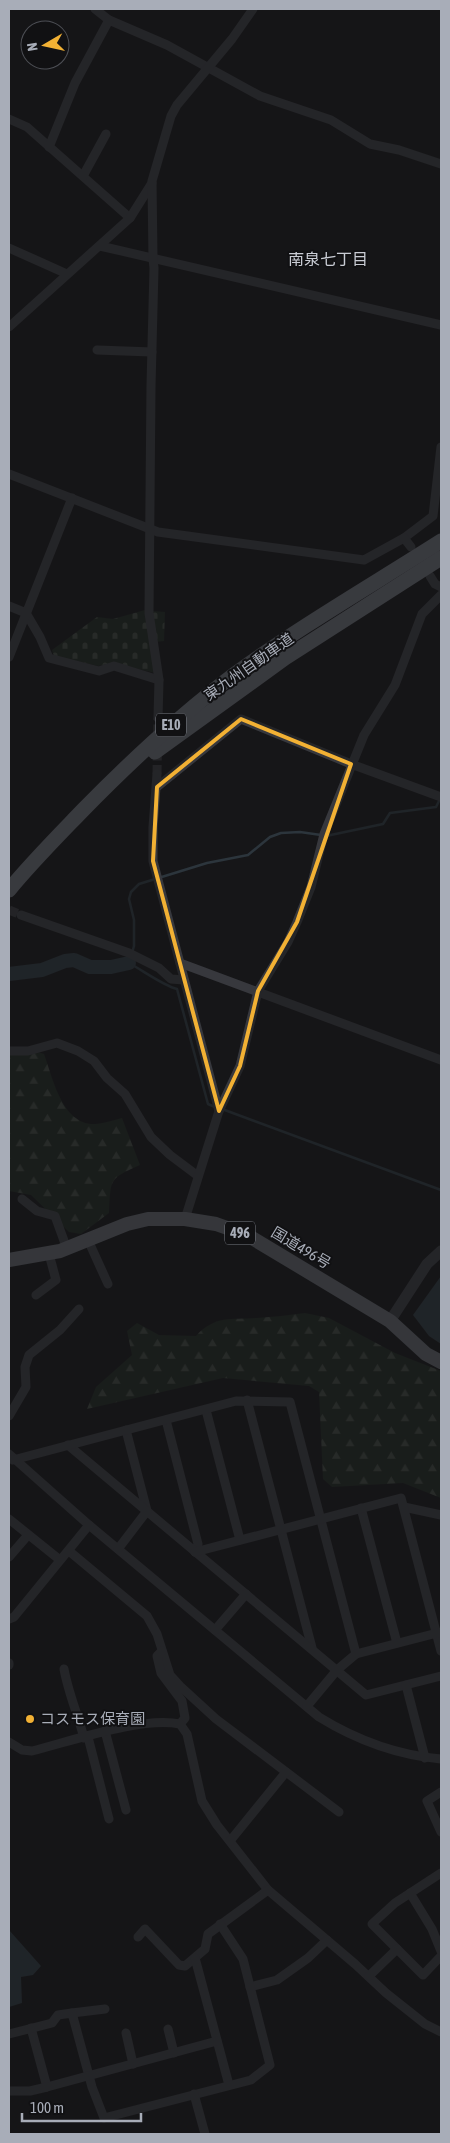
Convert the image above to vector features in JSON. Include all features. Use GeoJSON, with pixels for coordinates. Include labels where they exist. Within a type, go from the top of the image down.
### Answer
{"type":"FeatureCollection","features":[{"type":"Feature","properties":{"kind":"highway","name":"東九州自動車道"},"geometry":{"type":"LineString","coordinates":[[9,890],[75,818],[159,736],[236,674],[441,541]]}},
{"type":"Feature","properties":{"kind":"highway","name":"東九州自動車道"},"geometry":{"type":"LineString","coordinates":[[75,818],[152,754],[228,697],[285,658],[441,558]]}},
{"type":"Feature","properties":{"kind":"highway","name":"国道496号"},"geometry":{"type":"LineString","coordinates":[[9,1260],[49,1254],[67,1249],[136,1222],[165,1218],[185,1218],[216,1224],[248,1235],[390,1321],[426,1354],[441,1362]]}},
{"type":"Feature","properties":{"kind":"street"},"geometry":{"type":"LineString","coordinates":[[95,9],[109,20],[167,45],[260,96],[331,120],[370,144],[399,150],[441,164]]}},
{"type":"Feature","properties":{"kind":"street"},"geometry":{"type":"LineString","coordinates":[[9,327],[130,218],[152,181],[171,116],[188,91],[209,68],[253,9]]}},
{"type":"Feature","properties":{"kind":"street"},"geometry":{"type":"LineString","coordinates":[[49,147],[75,83],[109,20]]}},
{"type":"Feature","properties":{"kind":"street"},"geometry":{"type":"LineString","coordinates":[[9,119],[27,128],[130,218]]}},
{"type":"Feature","properties":{"kind":"street"},"geometry":{"type":"LineString","coordinates":[[83,176],[106,134]]}},
{"type":"Feature","properties":{"kind":"street"},"geometry":{"type":"LineString","coordinates":[[152,181],[154,268],[149,613],[159,680],[158,718]]}},
{"type":"Feature","properties":{"kind":"street"},"geometry":{"type":"LineString","coordinates":[[100,246],[441,325]]}},
{"type":"Feature","properties":{"kind":"street"},"geometry":{"type":"LineString","coordinates":[[9,248],[67,274]]}},
{"type":"Feature","properties":{"kind":"street"},"geometry":{"type":"LineString","coordinates":[[98,350],[152,352]]}},
{"type":"Feature","properties":{"kind":"street"},"geometry":{"type":"LineString","coordinates":[[9,474],[158,532],[364,560],[404,538],[433,516],[441,447]]}},
{"type":"Feature","properties":{"kind":"street"},"geometry":{"type":"LineString","coordinates":[[9,657],[72,498]]}},
{"type":"Feature","properties":{"kind":"street"},"geometry":{"type":"LineString","coordinates":[[404,538],[411,547]]}},
{"type":"Feature","properties":{"kind":"street"},"geometry":{"type":"LineString","coordinates":[[430,576],[435,584],[441,587]]}},
{"type":"Feature","properties":{"kind":"street"},"geometry":{"type":"LineString","coordinates":[[185,1218],[219,1111],[240,1066],[258,991],[288,942],[308,896],[324,834],[351,764],[364,735],[395,686],[422,614],[441,595]]}},
{"type":"Feature","properties":{"kind":"street"},"geometry":{"type":"LineString","coordinates":[[9,606],[26,613],[40,637],[49,658],[99,670],[114,666],[159,680]]}},
{"type":"Feature","properties":{"kind":"street"},"geometry":{"type":"LineString","coordinates":[[157,787],[241,719],[351,764],[441,797]]}},
{"type":"Feature","properties":{"kind":"street"},"geometry":{"type":"LineString","coordinates":[[157,774],[153,827],[153,860],[219,1111]]}},
{"type":"Feature","properties":{"kind":"street"},"geometry":{"type":"LineString","coordinates":[[21,914],[129,953],[159,968],[171,978],[184,980]]}},
{"type":"Feature","properties":{"kind":"street"},"geometry":{"type":"LineString","coordinates":[[180,963],[441,1060]]}},
{"type":"Feature","properties":{"kind":"street"},"geometry":{"type":"LineString","coordinates":[[9,1052],[28,1051],[58,1043],[78,1050],[94,1061],[107,1078],[125,1094],[151,1137],[170,1155],[198,1176]]}},
{"type":"Feature","properties":{"kind":"street"},"geometry":{"type":"LineString","coordinates":[[22,1199],[38,1211],[55,1216],[67,1249]]}},
{"type":"Feature","properties":{"kind":"street"},"geometry":{"type":"LineString","coordinates":[[88,1240],[108,1284]]}},
{"type":"Feature","properties":{"kind":"street"},"geometry":{"type":"LineString","coordinates":[[390,1321],[427,1264],[441,1251]]}},
{"type":"Feature","properties":{"kind":"street"},"geometry":{"type":"LineString","coordinates":[[36,1295],[56,1280],[49,1254]]}},
{"type":"Feature","properties":{"kind":"street"},"geometry":{"type":"LineString","coordinates":[[9,1416],[26,1387],[25,1367],[29,1355],[60,1330],[79,1309]]}},
{"type":"Feature","properties":{"kind":"street"},"geometry":{"type":"LineString","coordinates":[[247,1400],[312,1648]]}},
{"type":"Feature","properties":{"kind":"street"},"geometry":{"type":"LineString","coordinates":[[11,1457],[68,1445],[247,1400],[290,1402],[356,1654]]}},
{"type":"Feature","properties":{"kind":"street"},"geometry":{"type":"LineString","coordinates":[[206,1410],[240,1540]]}},
{"type":"Feature","properties":{"kind":"street"},"geometry":{"type":"LineString","coordinates":[[166,1420],[198,1544],[195,1552]]}},
{"type":"Feature","properties":{"kind":"street"},"geometry":{"type":"LineString","coordinates":[[126,1430],[148,1511]]}},
{"type":"Feature","properties":{"kind":"street"},"geometry":{"type":"LineString","coordinates":[[68,1445],[366,1695],[441,1676]]}},
{"type":"Feature","properties":{"kind":"street"},"geometry":{"type":"LineString","coordinates":[[11,1457],[89,1525],[307,1706],[344,1732],[365,1742],[406,1755],[441,1759]]}},
{"type":"Feature","properties":{"kind":"street"},"geometry":{"type":"LineString","coordinates":[[195,1552],[401,1498],[439,1632],[441,1651]]}},
{"type":"Feature","properties":{"kind":"street"},"geometry":{"type":"LineString","coordinates":[[404,1507],[441,1515]]}},
{"type":"Feature","properties":{"kind":"street"},"geometry":{"type":"LineString","coordinates":[[361,1508],[396,1643]]}},
{"type":"Feature","properties":{"kind":"street"},"geometry":{"type":"LineString","coordinates":[[118,1549],[148,1511]]}},
{"type":"Feature","properties":{"kind":"street"},"geometry":{"type":"LineString","coordinates":[[9,1519],[60,1560]]}},
{"type":"Feature","properties":{"kind":"street"},"geometry":{"type":"LineString","coordinates":[[9,1618],[14,1617],[89,1525]]}},
{"type":"Feature","properties":{"kind":"street"},"geometry":{"type":"LineString","coordinates":[[9,1557],[28,1535]]}},
{"type":"Feature","properties":{"kind":"street"},"geometry":{"type":"LineString","coordinates":[[69,1551],[147,1616],[157,1634],[170,1674],[180,1686],[216,1719],[339,1812]]}},
{"type":"Feature","properties":{"kind":"street"},"geometry":{"type":"LineString","coordinates":[[216,1630],[246,1594]]}},
{"type":"Feature","properties":{"kind":"street"},"geometry":{"type":"LineString","coordinates":[[307,1706],[336,1670],[356,1654],[439,1632]]}},
{"type":"Feature","properties":{"kind":"street"},"geometry":{"type":"LineString","coordinates":[[162,1651],[158,1656],[161,1672],[182,1701],[185,1718],[180,1724]]}},
{"type":"Feature","properties":{"kind":"street"},"geometry":{"type":"LineString","coordinates":[[64,1669],[66,1682],[86,1737],[109,1819]]}},
{"type":"Feature","properties":{"kind":"street"},"geometry":{"type":"LineString","coordinates":[[406,1686],[425,1758]]}},
{"type":"Feature","properties":{"kind":"street"},"geometry":{"type":"LineString","coordinates":[[9,1742],[27,1751],[105,1731],[158,1722],[180,1724],[187,1734],[202,1801],[217,1825],[268,1890],[369,1976],[386,1993],[425,2024],[441,2032]]}},
{"type":"Feature","properties":{"kind":"street"},"geometry":{"type":"LineString","coordinates":[[105,1731],[126,1810]]}},
{"type":"Feature","properties":{"kind":"street"},"geometry":{"type":"LineString","coordinates":[[230,1841],[286,1772]]}},
{"type":"Feature","properties":{"kind":"street"},"geometry":{"type":"LineString","coordinates":[[98,1778],[116,1773]]}},
{"type":"Feature","properties":{"kind":"street"},"geometry":{"type":"LineString","coordinates":[[441,1792],[428,1801],[441,1832]]}},
{"type":"Feature","properties":{"kind":"street"},"geometry":{"type":"LineString","coordinates":[[441,1873],[395,1903],[372,1924],[423,1975],[441,1956]]}},
{"type":"Feature","properties":{"kind":"street"},"geometry":{"type":"LineString","coordinates":[[138,1937],[145,1929],[179,1965],[185,1966],[205,1949],[208,1934],[268,1890]]}},
{"type":"Feature","properties":{"kind":"street"},"geometry":{"type":"LineString","coordinates":[[410,1893],[432,1929],[441,1951]]}},
{"type":"Feature","properties":{"kind":"street"},"geometry":{"type":"LineString","coordinates":[[72,2013],[104,2118],[251,2080],[270,2065],[243,1959],[220,1924]]}},
{"type":"Feature","properties":{"kind":"street"},"geometry":{"type":"LineString","coordinates":[[250,1987],[277,1980],[308,1958],[327,1940]]}},
{"type":"Feature","properties":{"kind":"street"},"geometry":{"type":"LineString","coordinates":[[369,1976],[396,1949]]}},
{"type":"Feature","properties":{"kind":"street"},"geometry":{"type":"LineString","coordinates":[[196,1958],[229,2085]]}},
{"type":"Feature","properties":{"kind":"street"},"geometry":{"type":"LineString","coordinates":[[9,2034],[52,2023],[58,2015],[105,2009]]}},
{"type":"Feature","properties":{"kind":"street"},"geometry":{"type":"LineString","coordinates":[[31,2028],[47,2087]]}},
{"type":"Feature","properties":{"kind":"street"},"geometry":{"type":"LineString","coordinates":[[168,2029],[174,2053]]}},
{"type":"Feature","properties":{"kind":"street"},"geometry":{"type":"LineString","coordinates":[[126,2033],[133,2064]]}},
{"type":"Feature","properties":{"kind":"street"},"geometry":{"type":"LineString","coordinates":[[9,2091],[30,2091],[47,2087],[218,2041]]}},
{"type":"Feature","properties":{"kind":"street"},"geometry":{"type":"LineString","coordinates":[[194,2094],[205,2134]]}},
{"type":"Feature","properties":{"kind":"highlighted area"},"geometry":{"type":"Polygon","coordinates":[[[241,719],[351,764],[297,922],[258,991],[240,1066],[219,1111],[153,861],[157,787],[241,719]]]}},
{"type":"Feature","properties":{"kind":"green space"},"geometry":{"type":"Polygon","coordinates":[[[145,610],[155,673],[113,663],[98,666],[54,656],[52,650],[97,617],[113,619],[145,610]]]}},
{"type":"Feature","properties":{"kind":"green space"},"geometry":{"type":"Polygon","coordinates":[[[152,611],[165,612],[164,641],[155,642],[152,611]]]}},
{"type":"Feature","properties":{"kind":"green space"},"geometry":{"type":"Polygon","coordinates":[[[32,1050],[44,1054],[55,1087],[67,1109],[75,1117],[84,1123],[96,1124],[122,1118],[140,1165],[117,1177],[111,1187],[109,1213],[81,1234],[69,1232],[31,1195],[9,1191],[9,1053],[32,1050]]]}},
{"type":"Feature","properties":{"kind":"green space"},"geometry":{"type":"Polygon","coordinates":[[[305,1313],[329,1318],[395,1353],[441,1371],[441,1498],[403,1483],[332,1487],[323,1479],[319,1392],[309,1386],[223,1378],[87,1409],[96,1387],[132,1355],[127,1331],[137,1323],[159,1335],[196,1336],[210,1325],[224,1320],[305,1313]]]}},
{"type":"Feature","properties":{"kind":"shaded area"},"geometry":{"type":"Polygon","coordinates":[[[441,1276],[441,1344],[429,1336],[413,1315],[441,1276]]]}},
{"type":"Feature","properties":{"kind":"shaded area"},"geometry":{"type":"Polygon","coordinates":[[[9,1930],[41,1966],[33,1975],[21,1977],[22,2003],[9,2007],[9,1930]]]}},
{"type":"Feature","properties":{"kind":"waterway"},"geometry":{"type":"LineString","coordinates":[[326,836],[383,824],[390,813],[436,807],[440,799]]}},
{"type":"Feature","properties":{"kind":"waterway"},"geometry":{"type":"LineString","coordinates":[[215,1107],[208,1104],[177,989],[129,963],[134,946],[134,920],[129,899],[131,892],[139,884],[207,863],[248,855],[270,837],[281,833],[300,832],[321,835]]}},
{"type":"Feature","properties":{"kind":"waterway"},"geometry":{"type":"LineString","coordinates":[[9,974],[42,970],[65,961],[74,960],[90,967],[111,967],[129,963]]}},
{"type":"Feature","properties":{"kind":"waterway"},"geometry":{"type":"LineString","coordinates":[[222,1109],[441,1190]]}},
{"type":"Feature","properties":{"kind":"tunnel"},"geometry":{"type":"LineString","coordinates":[[157,774],[158,718]]}},
{"type":"Feature","properties":{"kind":"tunnel"},"geometry":{"type":"LineString","coordinates":[[9,910],[21,915]]}},
{"type":"Feature","properties":{"kind":"place","name":"コスモス保育園"},"geometry":{"type":"Point","coordinates":[30,1719]}},
{"type":"Feature","properties":{"kind":"district","name":"南泉七丁目"},"geometry":{"type":"Point","coordinates":[328,259]}}]}
